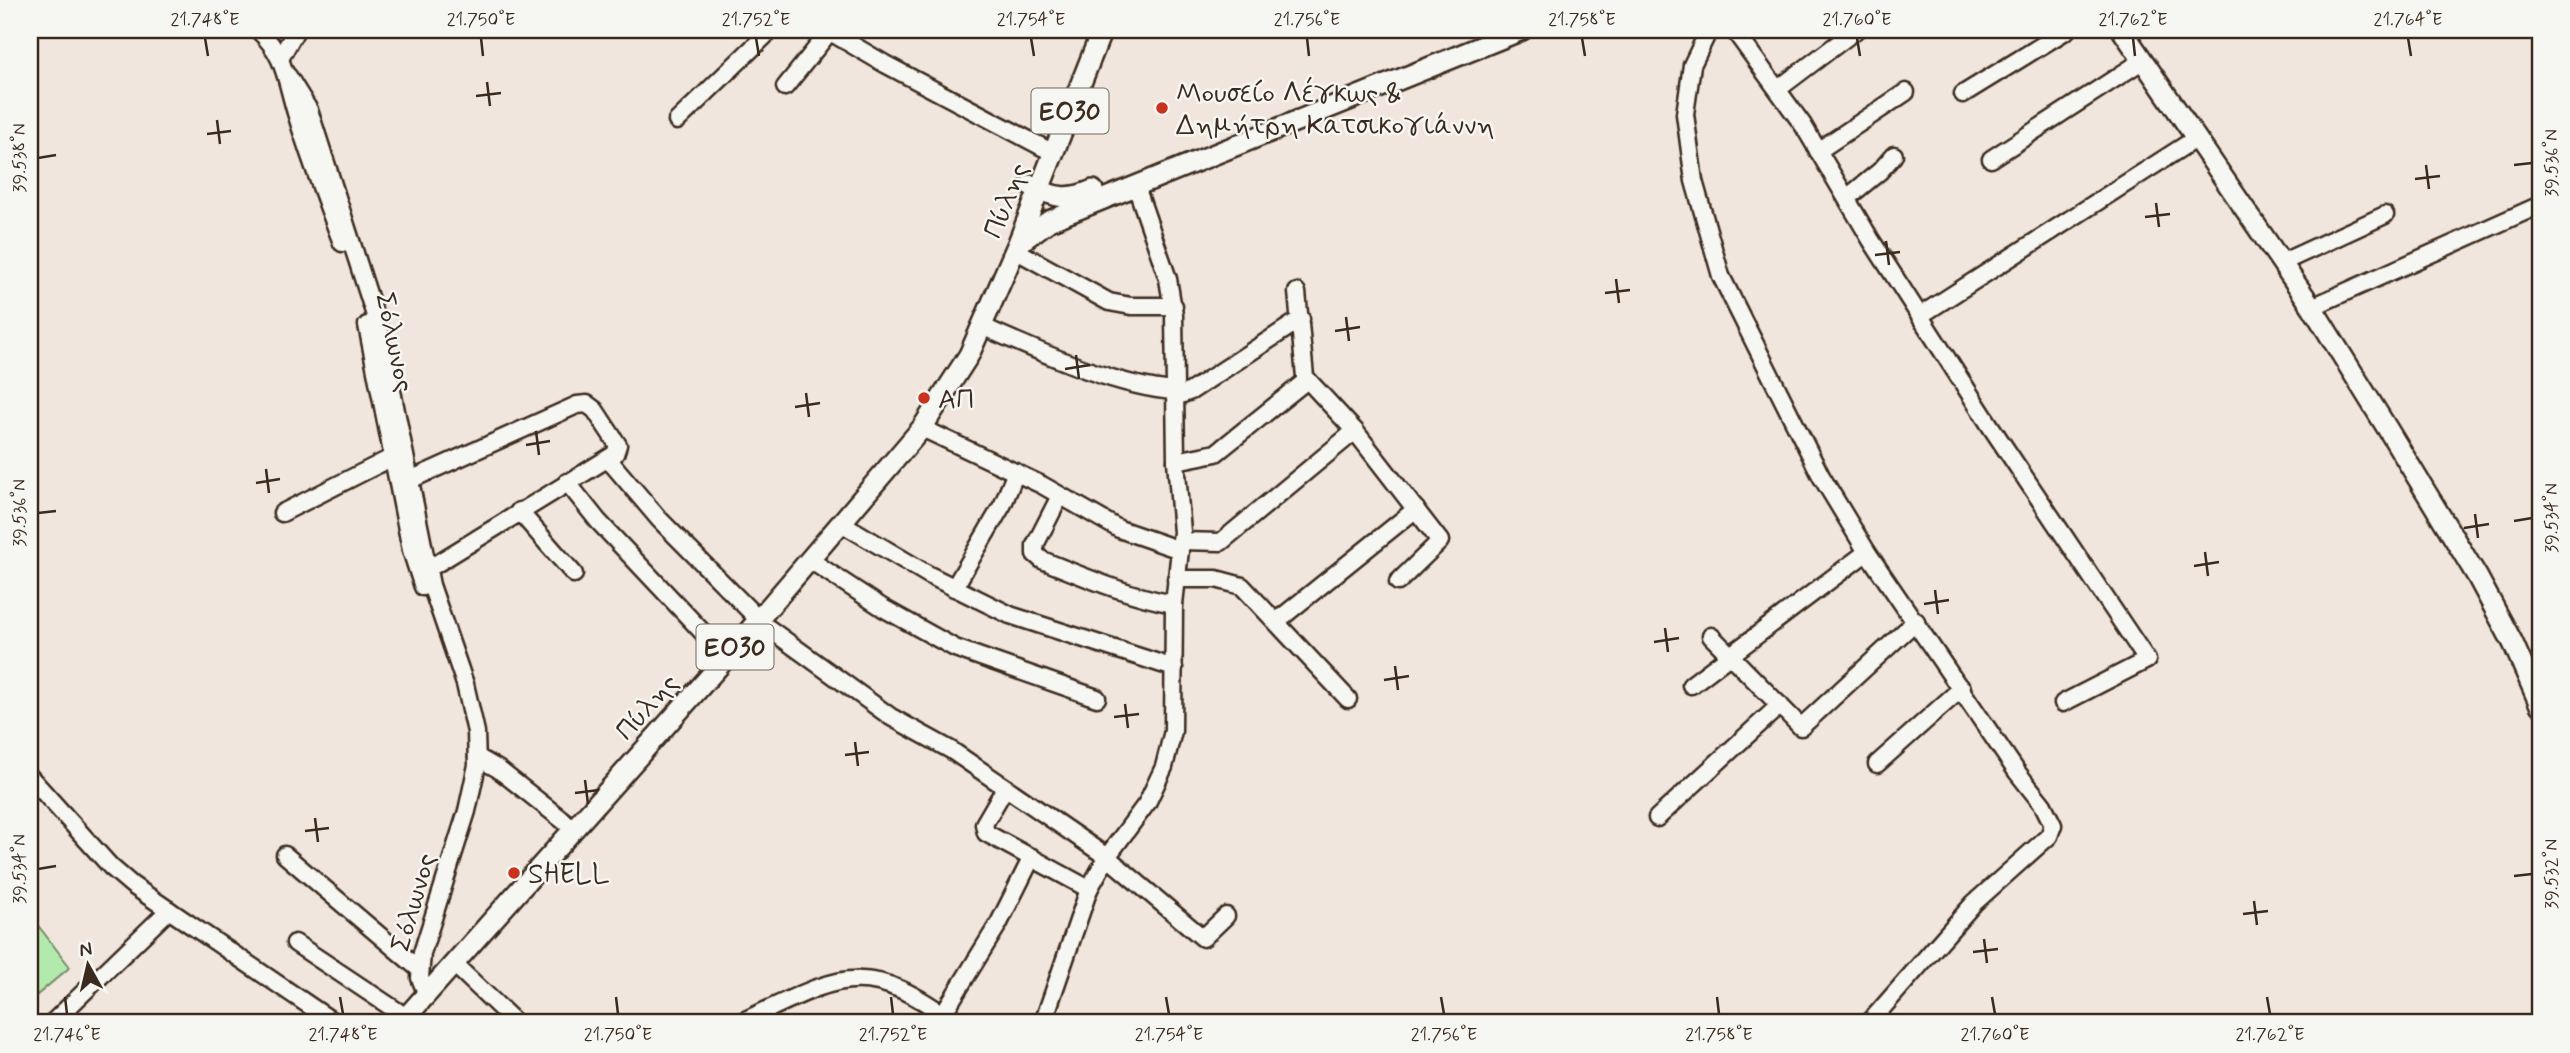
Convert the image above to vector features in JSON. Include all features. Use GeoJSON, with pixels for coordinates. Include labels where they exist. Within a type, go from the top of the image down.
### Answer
{"type":"FeatureCollection","features":[{"type":"Feature","properties":{"kind":"main road","name":"Πύλης"},"geometry":{"type":"LineString","coordinates":[[949,385],[953,363],[1032,192],[1098,30]]}},
{"type":"Feature","properties":{"kind":"main road"},"geometry":{"type":"LineString","coordinates":[[1032,192],[1066,198],[1092,190],[1492,30]]}},
{"type":"Feature","properties":{"kind":"main road"},"geometry":{"type":"LineString","coordinates":[[1016,247],[1038,227],[1522,30]]}},
{"type":"Feature","properties":{"kind":"main road"},"geometry":{"type":"LineString","coordinates":[[2122,30],[2312,307],[2477,576],[2513,643],[2540,705]]}},
{"type":"Feature","properties":{"kind":"main road"},"geometry":{"type":"LineString","coordinates":[[1048,154],[1051,178],[1057,186],[1071,191],[1092,190]]}},
{"type":"Feature","properties":{"kind":"main road"},"geometry":{"type":"LineString","coordinates":[[1032,192],[1055,210],[1080,209]]}},
{"type":"Feature","properties":{"kind":"main road","name":"Πύλης"},"geometry":{"type":"LineString","coordinates":[[404,1020],[843,524],[922,428],[964,366],[1016,247],[1032,192]]}},
{"type":"Feature","properties":{"kind":"street","name":"Σόλωνος"},"geometry":{"type":"LineString","coordinates":[[258,30],[281,57],[309,110],[369,292],[380,331],[428,569],[441,621],[474,719],[477,757],[467,811],[419,969],[422,987],[427,995]]}},
{"type":"Feature","properties":{"kind":"street"},"geometry":{"type":"LineString","coordinates":[[281,57],[296,30]]}},
{"type":"Feature","properties":{"kind":"street"},"geometry":{"type":"LineString","coordinates":[[677,121],[771,30]]}},
{"type":"Feature","properties":{"kind":"street"},"geometry":{"type":"LineString","coordinates":[[785,87],[829,30],[1048,154]]}},
{"type":"Feature","properties":{"kind":"street"},"geometry":{"type":"LineString","coordinates":[[1709,30],[1689,76],[1685,114],[1692,169],[1717,266],[1806,451],[1867,552],[2017,772],[2052,818],[2052,830],[1973,903],[1869,1023]]}},
{"type":"Feature","properties":{"kind":"street"},"geometry":{"type":"LineString","coordinates":[[1734,30],[1778,89],[1991,427],[2147,660],[2063,703]]}},
{"type":"Feature","properties":{"kind":"street"},"geometry":{"type":"LineString","coordinates":[[1778,89],[1856,30]]}},
{"type":"Feature","properties":{"kind":"street"},"geometry":{"type":"LineString","coordinates":[[1964,94],[2067,30]]}},
{"type":"Feature","properties":{"kind":"street"},"geometry":{"type":"LineString","coordinates":[[1991,159],[2142,61]]}},
{"type":"Feature","properties":{"kind":"street","name":"Σόλωνος"},"geometry":{"type":"LineString","coordinates":[[289,76],[296,116],[360,295],[411,550],[428,602],[441,621]]}},
{"type":"Feature","properties":{"kind":"street"},"geometry":{"type":"LineString","coordinates":[[1818,151],[1906,92]]}},
{"type":"Feature","properties":{"kind":"street"},"geometry":{"type":"LineString","coordinates":[[1921,315],[2195,139]]}},
{"type":"Feature","properties":{"kind":"street"},"geometry":{"type":"LineString","coordinates":[[1847,198],[1880,172],[1894,155]]}},
{"type":"Feature","properties":{"kind":"street"},"geometry":{"type":"LineString","coordinates":[[1043,1023],[1088,889],[1107,857],[1143,811],[1164,767],[1174,726],[1174,604],[1181,546],[1176,461],[1174,306],[1136,186]]}},
{"type":"Feature","properties":{"kind":"street"},"geometry":{"type":"LineString","coordinates":[[2312,307],[2540,205]]}},
{"type":"Feature","properties":{"kind":"street"},"geometry":{"type":"LineString","coordinates":[[2281,263],[2385,215]]}},
{"type":"Feature","properties":{"kind":"street"},"geometry":{"type":"LineString","coordinates":[[1016,247],[1114,303],[1174,306]]}},
{"type":"Feature","properties":{"kind":"street"},"geometry":{"type":"LineString","coordinates":[[1297,292],[1303,368],[1307,380],[1317,387],[1355,431],[1440,541],[1398,582]]}},
{"type":"Feature","properties":{"kind":"street"},"geometry":{"type":"LineString","coordinates":[[981,326],[1067,361],[1175,394],[1191,391],[1301,319]]}},
{"type":"Feature","properties":{"kind":"street"},"geometry":{"type":"LineString","coordinates":[[1176,461],[1214,454],[1307,380]]}},
{"type":"Feature","properties":{"kind":"street"},"geometry":{"type":"LineString","coordinates":[[410,480],[577,405],[587,404],[595,410],[616,440],[619,449],[575,483],[519,511],[428,569]]}},
{"type":"Feature","properties":{"kind":"street"},"geometry":{"type":"LineString","coordinates":[[922,428],[1016,472],[1119,529],[1181,546],[1221,542],[1355,431]]}},
{"type":"Feature","properties":{"kind":"street"},"geometry":{"type":"LineString","coordinates":[[282,513],[393,457]]}},
{"type":"Feature","properties":{"kind":"street"},"geometry":{"type":"LineString","coordinates":[[608,458],[659,519],[758,619],[891,717],[951,750],[1107,857],[1203,938],[1226,916]]}},
{"type":"Feature","properties":{"kind":"street"},"geometry":{"type":"LineString","coordinates":[[954,588],[997,515],[1016,472]]}},
{"type":"Feature","properties":{"kind":"street"},"geometry":{"type":"LineString","coordinates":[[575,483],[666,595],[726,657]]}},
{"type":"Feature","properties":{"kind":"street"},"geometry":{"type":"LineString","coordinates":[[1060,496],[1035,545],[1035,554],[1042,560],[1097,582],[1147,599],[1174,604]]}},
{"type":"Feature","properties":{"kind":"street"},"geometry":{"type":"LineString","coordinates":[[1277,621],[1416,509]]}},
{"type":"Feature","properties":{"kind":"street"},"geometry":{"type":"LineString","coordinates":[[519,511],[575,574]]}},
{"type":"Feature","properties":{"kind":"street"},"geometry":{"type":"LineString","coordinates":[[843,524],[954,588],[1032,623],[1174,668]]}},
{"type":"Feature","properties":{"kind":"street"},"geometry":{"type":"LineString","coordinates":[[1691,685],[1867,552]]}},
{"type":"Feature","properties":{"kind":"street"},"geometry":{"type":"LineString","coordinates":[[810,560],[883,608],[955,649],[1097,698]]}},
{"type":"Feature","properties":{"kind":"street"},"geometry":{"type":"LineString","coordinates":[[1176,579],[1234,582],[1251,594],[1348,699]]}},
{"type":"Feature","properties":{"kind":"street"},"geometry":{"type":"LineString","coordinates":[[1711,635],[1801,727],[1916,621]]}},
{"type":"Feature","properties":{"kind":"street"},"geometry":{"type":"LineString","coordinates":[[1877,764],[1962,688]]}},
{"type":"Feature","properties":{"kind":"street"},"geometry":{"type":"LineString","coordinates":[[1657,818],[1780,705]]}},
{"type":"Feature","properties":{"kind":"street"},"geometry":{"type":"LineString","coordinates":[[477,757],[498,769],[575,829]]}},
{"type":"Feature","properties":{"kind":"street"},"geometry":{"type":"LineString","coordinates":[[30,777],[111,867],[169,910],[335,1023]]}},
{"type":"Feature","properties":{"kind":"street"},"geometry":{"type":"LineString","coordinates":[[1005,788],[984,828],[986,833],[1088,889]]}},
{"type":"Feature","properties":{"kind":"street"},"geometry":{"type":"LineString","coordinates":[[285,855],[419,969]]}},
{"type":"Feature","properties":{"kind":"street"},"geometry":{"type":"LineString","coordinates":[[739,1023],[816,989],[865,979],[899,987],[949,1019],[1032,857]]}},
{"type":"Feature","properties":{"kind":"street"},"geometry":{"type":"LineString","coordinates":[[52,1023],[169,910]]}},
{"type":"Feature","properties":{"kind":"street"},"geometry":{"type":"LineString","coordinates":[[295,943],[404,1020]]}},
{"type":"Feature","properties":{"kind":"street"},"geometry":{"type":"LineString","coordinates":[[454,964],[516,1023]]}},
{"type":"Feature","properties":{"kind":"green space"},"geometry":{"type":"Polygon","coordinates":[[[30,915],[70,967],[30,1001],[30,915]]]}},
{"type":"Feature","properties":{"kind":"place","name":"Μουσείο Λέγκως & Δημήτρη Κατσικογιάννη"},"geometry":{"type":"Point","coordinates":[1162,108]}},
{"type":"Feature","properties":{"kind":"place","name":"ΑΠ"},"geometry":{"type":"Point","coordinates":[924,398]}},
{"type":"Feature","properties":{"kind":"place","name":"SHELL"},"geometry":{"type":"Point","coordinates":[514,873]}}]}
